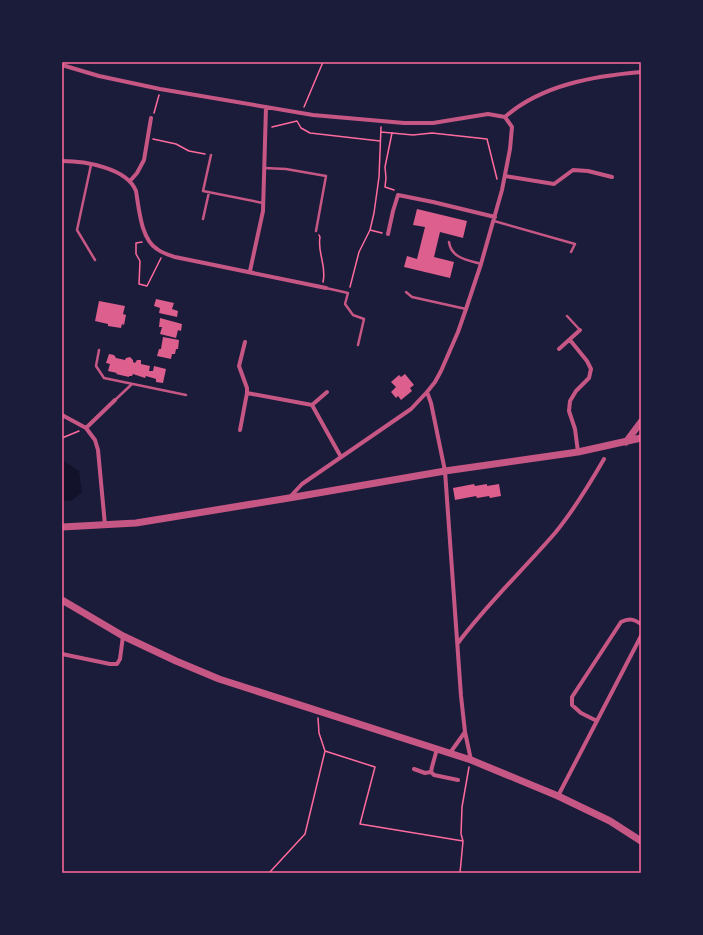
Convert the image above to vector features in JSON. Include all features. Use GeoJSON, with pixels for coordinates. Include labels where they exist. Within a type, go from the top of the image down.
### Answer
{"type":"FeatureCollection","features":[{"type":"Feature","properties":{"kind":"street"},"geometry":{"type":"LineString","coordinates":[[62,66],[99,76],[160,89],[301,112],[381,121],[433,123],[488,114],[505,117],[512,127],[512,140],[502,190],[481,264],[450,352],[435,382],[411,409],[302,484],[289,498]]}},
{"type":"Feature","properties":{"kind":"street"},"geometry":{"type":"LineString","coordinates":[[505,117],[515,108],[551,89],[601,77],[641,72]]}},
{"type":"Feature","properties":{"kind":"street"},"geometry":{"type":"LineString","coordinates":[[250,271],[262,219],[264,203],[266,107]]}},
{"type":"Feature","properties":{"kind":"street"},"geometry":{"type":"LineString","coordinates":[[130,181],[142,167],[151,118]]}},
{"type":"Feature","properties":{"kind":"street"},"geometry":{"type":"LineString","coordinates":[[62,161],[91,165],[121,174],[130,181],[134,185],[136,191],[144,231],[156,249],[164,253],[175,257],[324,287]]}},
{"type":"Feature","properties":{"kind":"street"},"geometry":{"type":"LineString","coordinates":[[505,176],[554,184],[573,170],[588,171],[612,177]]}},
{"type":"Feature","properties":{"kind":"street"},"geometry":{"type":"LineString","coordinates":[[388,234],[398,195],[433,202],[494,219]]}},
{"type":"Feature","properties":{"kind":"street"},"geometry":{"type":"LineString","coordinates":[[559,349],[580,330]]}},
{"type":"Feature","properties":{"kind":"street"},"geometry":{"type":"LineString","coordinates":[[570,340],[587,361],[591,369],[589,378],[576,391],[570,401],[569,411],[575,429],[578,452]]}},
{"type":"Feature","properties":{"kind":"street"},"geometry":{"type":"LineString","coordinates":[[240,430],[247,393],[247,388],[239,366],[245,342]]}},
{"type":"Feature","properties":{"kind":"street"},"geometry":{"type":"LineString","coordinates":[[312,406],[326,392]]}},
{"type":"Feature","properties":{"kind":"street"},"geometry":{"type":"LineString","coordinates":[[427,392],[431,403],[445,471],[461,696],[465,732],[471,760]]}},
{"type":"Feature","properties":{"kind":"street"},"geometry":{"type":"LineString","coordinates":[[247,393],[312,406],[341,457]]}},
{"type":"Feature","properties":{"kind":"street"},"geometry":{"type":"LineString","coordinates":[[86,428],[115,400]]}},
{"type":"Feature","properties":{"kind":"street"},"geometry":{"type":"LineString","coordinates":[[62,415],[86,428],[95,440],[98,450],[105,525]]}},
{"type":"Feature","properties":{"kind":"street"},"geometry":{"type":"LineString","coordinates":[[626,442],[641,422]]}},
{"type":"Feature","properties":{"kind":"street"},"geometry":{"type":"LineString","coordinates":[[62,527],[136,523],[445,471],[578,452],[641,438]]}},
{"type":"Feature","properties":{"kind":"street"},"geometry":{"type":"LineString","coordinates":[[458,644],[475,620],[556,531],[584,494],[604,459]]}},
{"type":"Feature","properties":{"kind":"street"},"geometry":{"type":"LineString","coordinates":[[62,600],[123,636],[219,679],[471,760],[558,796],[610,821],[641,841]]}},
{"type":"Feature","properties":{"kind":"street"},"geometry":{"type":"LineString","coordinates":[[596,721],[581,713],[572,705],[572,696],[621,622],[627,619],[635,620],[641,624]]}},
{"type":"Feature","properties":{"kind":"street"},"geometry":{"type":"LineString","coordinates":[[62,654],[110,664],[117,664],[120,659],[123,636]]}},
{"type":"Feature","properties":{"kind":"street"},"geometry":{"type":"LineString","coordinates":[[558,796],[641,636]]}},
{"type":"Feature","properties":{"kind":"street"},"geometry":{"type":"LineString","coordinates":[[450,753],[465,732]]}},
{"type":"Feature","properties":{"kind":"street"},"geometry":{"type":"LineString","coordinates":[[431,772],[437,749]]}},
{"type":"Feature","properties":{"kind":"street"},"geometry":{"type":"LineString","coordinates":[[414,769],[425,773],[431,772],[434,775],[458,780]]}},
{"type":"Feature","properties":{"kind":"lane"},"geometry":{"type":"LineString","coordinates":[[210,155],[203,191],[264,203]]}},
{"type":"Feature","properties":{"kind":"lane"},"geometry":{"type":"LineString","coordinates":[[91,165],[77,230],[95,260]]}},
{"type":"Feature","properties":{"kind":"lane"},"geometry":{"type":"LineString","coordinates":[[264,168],[286,169],[326,176],[316,231]]}},
{"type":"Feature","properties":{"kind":"lane"},"geometry":{"type":"LineString","coordinates":[[203,219],[209,192]]}},
{"type":"Feature","properties":{"kind":"lane"},"geometry":{"type":"LineString","coordinates":[[494,219],[575,244],[571,252]]}},
{"type":"Feature","properties":{"kind":"lane"},"geometry":{"type":"LineString","coordinates":[[449,242],[450,247],[457,256],[481,264]]}},
{"type":"Feature","properties":{"kind":"lane"},"geometry":{"type":"LineString","coordinates":[[324,287],[348,293],[345,304],[353,315],[364,319],[358,344]]}},
{"type":"Feature","properties":{"kind":"lane"},"geometry":{"type":"LineString","coordinates":[[406,292],[412,297],[466,309]]}},
{"type":"Feature","properties":{"kind":"lane"},"geometry":{"type":"LineString","coordinates":[[567,316],[580,330]]}},
{"type":"Feature","properties":{"kind":"lane"},"geometry":{"type":"LineString","coordinates":[[99,350],[96,366],[104,378],[186,395]]}},
{"type":"Feature","properties":{"kind":"lane"},"geometry":{"type":"LineString","coordinates":[[115,400],[132,384]]}},
{"type":"Feature","properties":{"kind":"path"},"geometry":{"type":"LineString","coordinates":[[301,112],[323,62]]}},
{"type":"Feature","properties":{"kind":"path"},"geometry":{"type":"LineString","coordinates":[[151,118],[153,116],[160,89]]}},
{"type":"Feature","properties":{"kind":"path"},"geometry":{"type":"LineString","coordinates":[[265,129],[297,121],[301,128],[310,134],[380,141]]}},
{"type":"Feature","properties":{"kind":"path"},"geometry":{"type":"LineString","coordinates":[[348,293],[359,252],[370,230],[377,193],[381,121]]}},
{"type":"Feature","properties":{"kind":"path"},"geometry":{"type":"LineString","coordinates":[[381,132],[414,135],[432,133],[487,139],[498,182],[502,190]]}},
{"type":"Feature","properties":{"kind":"path"},"geometry":{"type":"LineString","coordinates":[[392,133],[385,167],[385,187],[393,189],[398,195]]}},
{"type":"Feature","properties":{"kind":"path"},"geometry":{"type":"LineString","coordinates":[[148,138],[176,144],[189,151],[210,155]]}},
{"type":"Feature","properties":{"kind":"path"},"geometry":{"type":"LineString","coordinates":[[370,230],[388,234]]}},
{"type":"Feature","properties":{"kind":"path"},"geometry":{"type":"LineString","coordinates":[[316,231],[320,237],[318,246],[321,252],[325,275],[324,287]]}},
{"type":"Feature","properties":{"kind":"path"},"geometry":{"type":"LineString","coordinates":[[149,240],[136,243],[136,254],[140,261],[140,284],[147,286],[164,253]]}},
{"type":"Feature","properties":{"kind":"path"},"geometry":{"type":"LineString","coordinates":[[62,438],[86,428]]}},
{"type":"Feature","properties":{"kind":"path"},"geometry":{"type":"LineString","coordinates":[[269,873],[305,834],[325,751],[319,732],[318,710]]}},
{"type":"Feature","properties":{"kind":"path"},"geometry":{"type":"LineString","coordinates":[[325,751],[375,767],[360,824],[463,841]]}},
{"type":"Feature","properties":{"kind":"path"},"geometry":{"type":"LineString","coordinates":[[460,873],[463,841],[461,834],[462,808],[471,760]]}},
{"type":"Feature","properties":{"kind":"shaded area"},"geometry":{"type":"Polygon","coordinates":[[[62,460],[79,471],[82,492],[71,501],[62,500],[62,460]]]}},
{"type":"Feature","properties":{"kind":"building"},"geometry":{"type":"Polygon","coordinates":[[[417,209],[467,221],[463,238],[440,232],[434,257],[454,262],[450,278],[404,267],[407,256],[417,259],[425,227],[413,225],[417,209]]]}},
{"type":"Feature","properties":{"kind":"building"},"geometry":{"type":"Polygon","coordinates":[[[156,299],[174,303],[172,309],[178,311],[177,317],[159,313],[160,308],[154,306],[156,299]]]}},
{"type":"Feature","properties":{"kind":"building"},"geometry":{"type":"Polygon","coordinates":[[[99,301],[125,306],[123,314],[126,315],[124,325],[122,324],[121,328],[108,326],[108,324],[95,321],[99,301]]]}},
{"type":"Feature","properties":{"kind":"building"},"geometry":{"type":"Polygon","coordinates":[[[160,318],[182,324],[181,331],[178,330],[176,338],[160,334],[162,327],[159,327],[160,318]]]}},
{"type":"Feature","properties":{"kind":"building"},"geometry":{"type":"Polygon","coordinates":[[[163,337],[179,340],[178,349],[176,349],[175,354],[172,354],[171,359],[157,356],[159,349],[161,349],[163,337]]]}},
{"type":"Feature","properties":{"kind":"building"},"geometry":{"type":"Polygon","coordinates":[[[109,354],[114,355],[116,358],[125,360],[126,358],[130,357],[135,363],[137,360],[141,360],[141,364],[150,366],[149,371],[153,371],[154,366],[166,369],[163,383],[156,382],[156,379],[146,376],[145,378],[133,374],[129,377],[108,371],[110,364],[106,363],[109,354]]]}},
{"type":"Feature","properties":{"kind":"building"},"geometry":{"type":"Polygon","coordinates":[[[405,374],[414,385],[410,388],[412,391],[401,400],[398,396],[396,398],[391,392],[396,387],[391,382],[399,375],[401,377],[405,374]]]}},
{"type":"Feature","properties":{"kind":"building"},"geometry":{"type":"Polygon","coordinates":[[[474,484],[475,486],[487,484],[487,486],[499,484],[501,496],[477,498],[476,496],[455,500],[453,488],[474,484]]]}}]}
